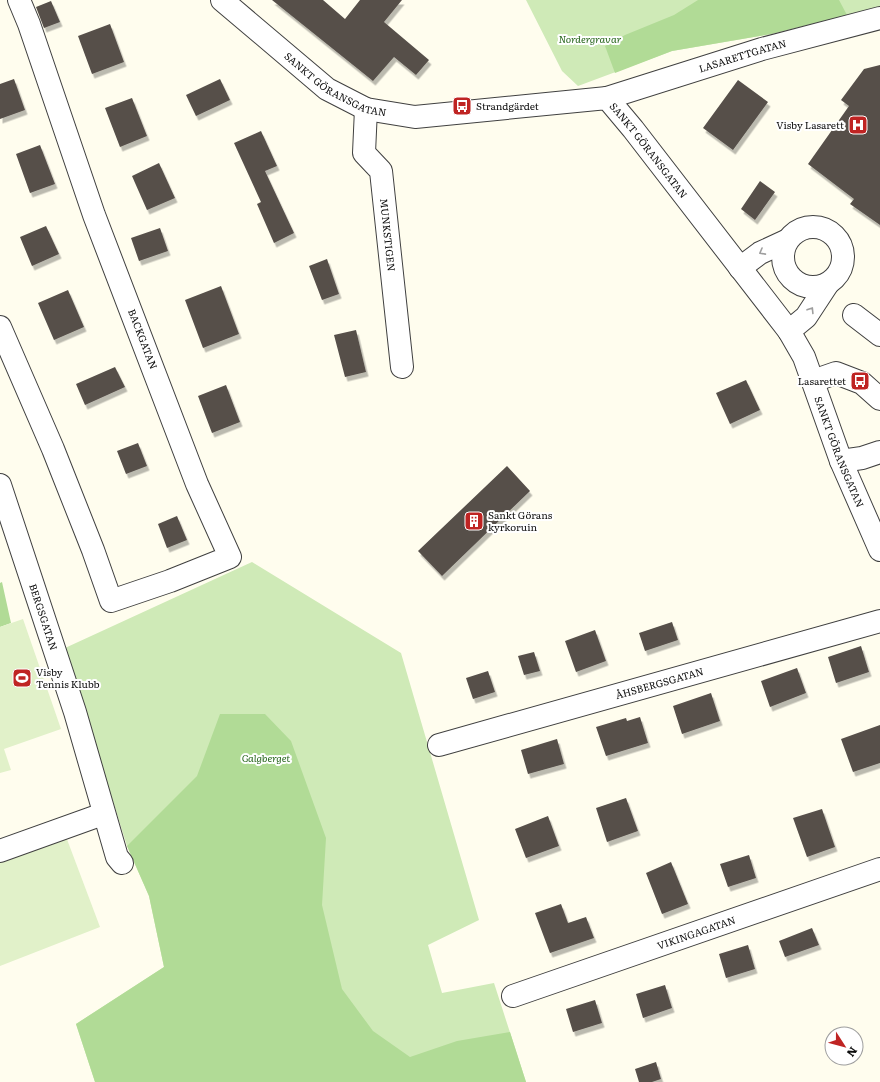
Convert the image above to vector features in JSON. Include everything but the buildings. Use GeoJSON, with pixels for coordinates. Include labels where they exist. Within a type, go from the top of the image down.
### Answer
{"type":"FeatureCollection","features":[{"type":"Feature","properties":{"kind":"street","name":"BACKGATAN"},"geometry":{"type":"LineString","coordinates":[[0,327],[53,449],[111,600],[170,581],[230,556],[197,484],[94,214],[29,24],[19,0]]}},
{"type":"Feature","properties":{"kind":"street","name":"SANKT GÖRANSGATAN"},"geometry":{"type":"LineString","coordinates":[[222,0],[327,89],[366,109],[416,117],[607,98],[634,129],[789,331],[804,357],[841,461],[880,550]]}},
{"type":"Feature","properties":{"kind":"street","name":"LASARETTGATAN"},"geometry":{"type":"LineString","coordinates":[[607,98],[755,52],[880,18]]}},
{"type":"Feature","properties":{"kind":"street","name":"MUNKSTIGEN"},"geometry":{"type":"LineString","coordinates":[[366,109],[364,153],[381,171],[402,367]]}},
{"type":"Feature","properties":{"kind":"street"},"geometry":{"type":"LineString","coordinates":[[740,268],[760,252],[786,241],[796,231],[808,226],[822,227],[834,233],[844,251],[841,271],[827,285],[806,317],[789,331]]}},
{"type":"Feature","properties":{"kind":"street"},"geometry":{"type":"LineString","coordinates":[[786,241],[782,256],[786,271],[796,283],[811,288],[827,285]]}},
{"type":"Feature","properties":{"kind":"street"},"geometry":{"type":"LineString","coordinates":[[854,315],[880,335]]}},
{"type":"Feature","properties":{"kind":"street"},"geometry":{"type":"LineString","coordinates":[[813,381],[836,373],[862,383],[880,399]]}},
{"type":"Feature","properties":{"kind":"street"},"geometry":{"type":"LineString","coordinates":[[841,461],[862,458],[880,452]]}},
{"type":"Feature","properties":{"kind":"street","name":"BERGSGATAN"},"geometry":{"type":"LineString","coordinates":[[0,485],[75,712],[103,814],[117,857],[122,863]]}},
{"type":"Feature","properties":{"kind":"street","name":"ÅHSBERGSGATAN"},"geometry":{"type":"LineString","coordinates":[[439,745],[880,621]]}},
{"type":"Feature","properties":{"kind":"street"},"geometry":{"type":"LineString","coordinates":[[0,851],[103,814]]}},
{"type":"Feature","properties":{"kind":"street","name":"VIKINGAGATAN"},"geometry":{"type":"LineString","coordinates":[[513,996],[880,868]]}},
{"type":"Feature","properties":{"kind":"green space","name":"Nordergravar"},"geometry":{"type":"Polygon","coordinates":[[[526,0],[880,0],[880,7],[771,34],[672,51],[578,86],[562,71],[526,0]]]}},
{"type":"Feature","properties":{"kind":"green space"},"geometry":{"type":"Polygon","coordinates":[[[698,0],[839,0],[847,15],[771,34],[672,51],[615,73],[605,46],[625,35],[674,15],[698,0]]]}},
{"type":"Feature","properties":{"kind":"green space","name":"Galgberget"},"geometry":{"type":"Polygon","coordinates":[[[252,562],[401,653],[479,920],[428,945],[442,993],[494,983],[526,1082],[95,1082],[76,1024],[164,967],[149,896],[127,846],[65,648],[252,562]]]}},
{"type":"Feature","properties":{"kind":"green space"},"geometry":{"type":"Polygon","coordinates":[[[2,582],[11,623],[0,627],[0,583],[2,582]]]}},
{"type":"Feature","properties":{"kind":"green space","name":"Visby Tennis Klubb"},"geometry":{"type":"Polygon","coordinates":[[[23,619],[61,729],[4,749],[11,770],[0,773],[0,627],[23,619]]]}},
{"type":"Feature","properties":{"kind":"green space"},"geometry":{"type":"Polygon","coordinates":[[[220,714],[265,714],[291,741],[326,838],[322,905],[342,989],[373,1031],[410,1057],[457,1041],[510,1032],[526,1082],[95,1082],[76,1024],[164,967],[149,896],[127,846],[197,776],[220,714]]]}},
{"type":"Feature","properties":{"kind":"green space"},"geometry":{"type":"Polygon","coordinates":[[[65,834],[100,927],[0,966],[0,858],[65,834]]]}},
{"type":"Feature","properties":{"kind":"place","name":"Strandgärdet"},"geometry":{"type":"Point","coordinates":[462,106]}},
{"type":"Feature","properties":{"kind":"place","name":"Visby Lasarett"},"geometry":{"type":"Point","coordinates":[858,125]}},
{"type":"Feature","properties":{"kind":"place","name":"Lasarettet"},"geometry":{"type":"Point","coordinates":[860,381]}},
{"type":"Feature","properties":{"kind":"place","name":"Sankt Görans kyrkoruin"},"geometry":{"type":"Point","coordinates":[474,521]}},
{"type":"Feature","properties":{"kind":"place","name":"Visby Tennis Klubb"},"geometry":{"type":"Point","coordinates":[22,678]}}]}
